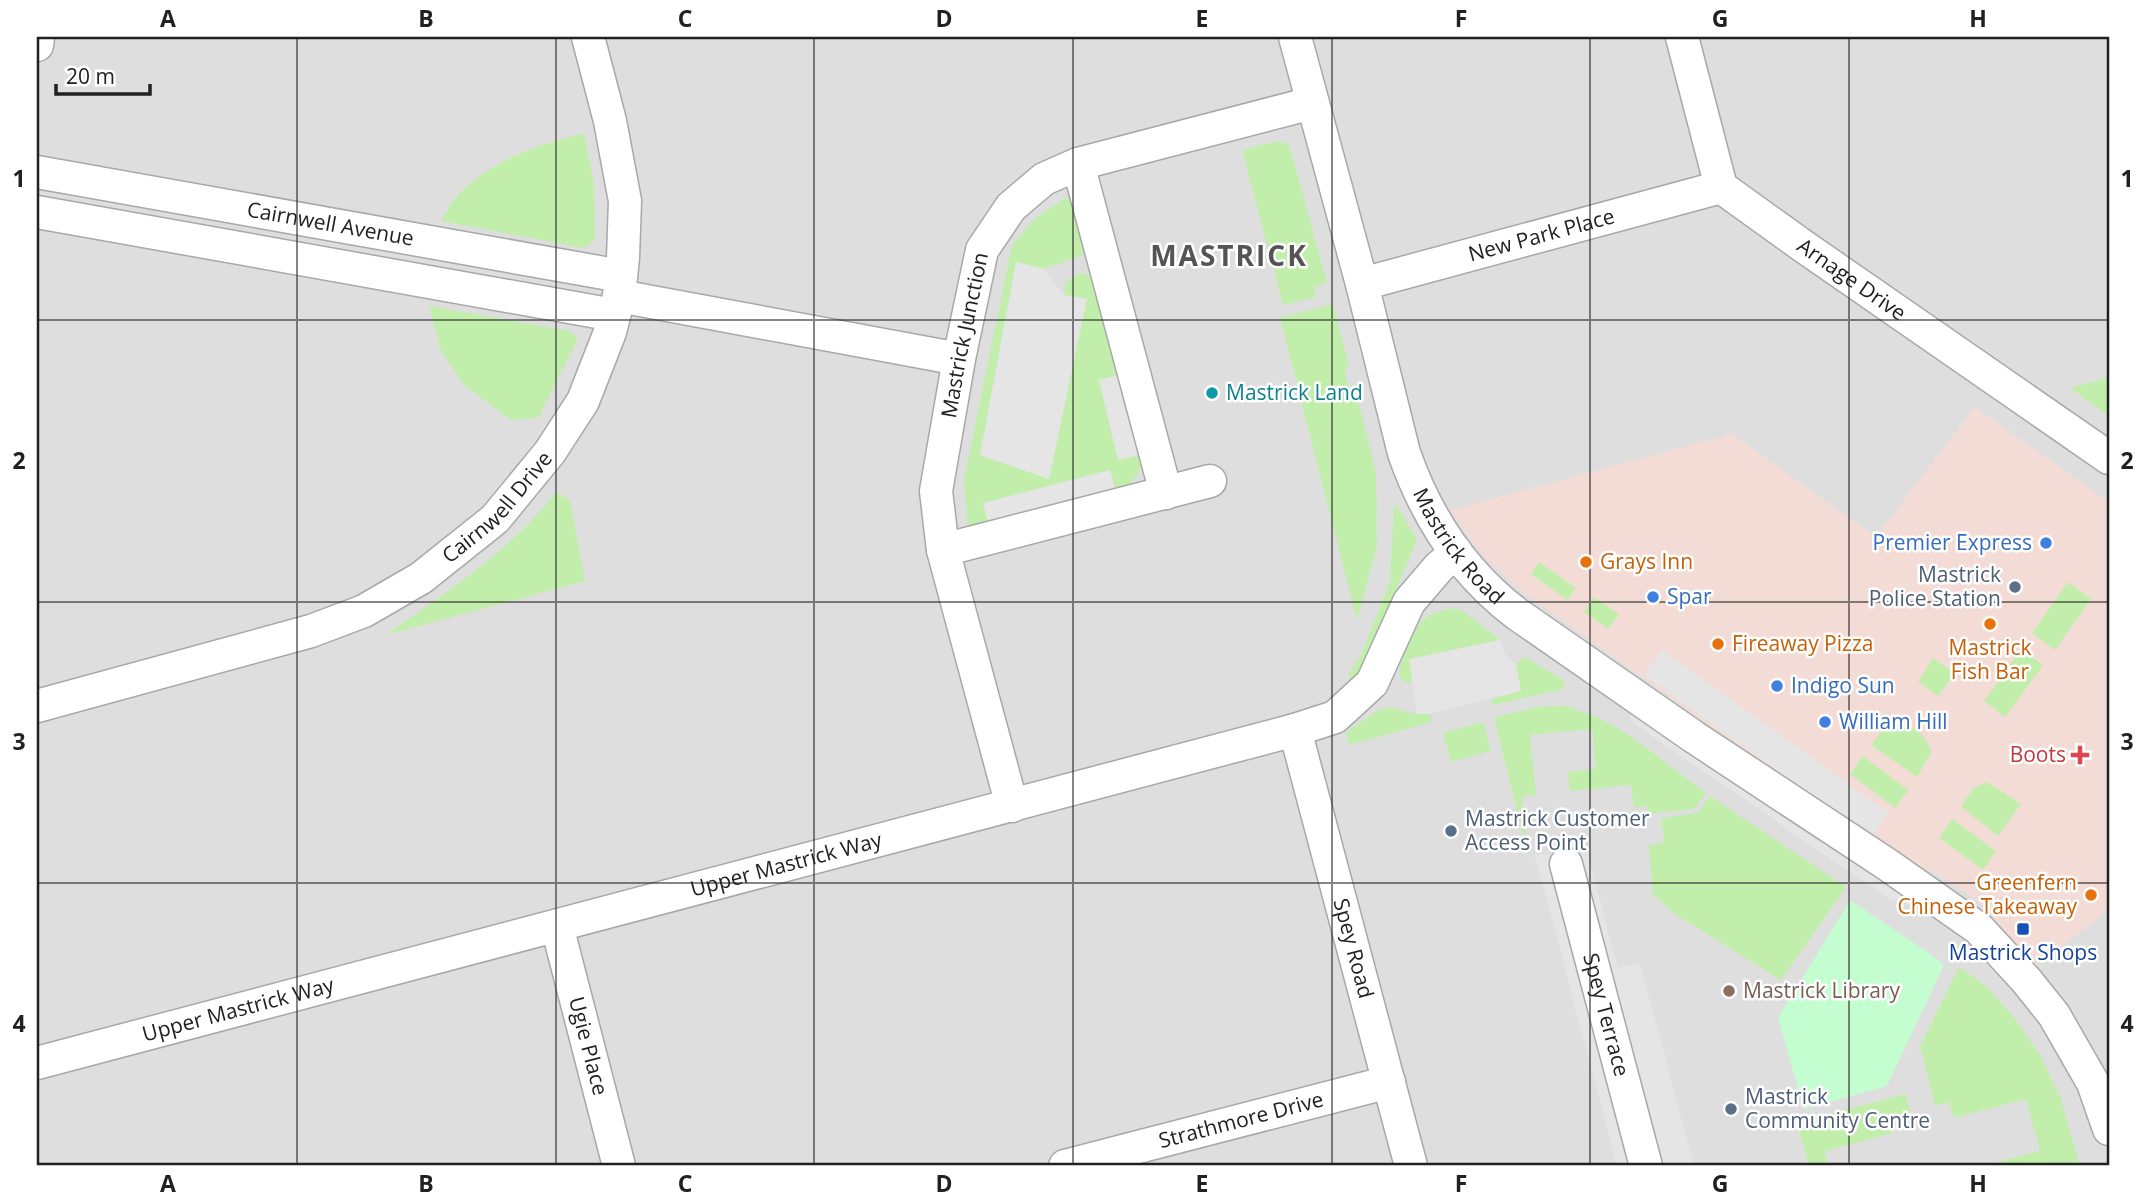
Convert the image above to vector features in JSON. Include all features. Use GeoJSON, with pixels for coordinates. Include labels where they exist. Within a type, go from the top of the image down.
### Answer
{"type":"FeatureCollection","features":[{"type":"Feature","properties":{"kind":"street"},"geometry":{"type":"LineString","coordinates":[[37,45],[38,37]]}},
{"type":"Feature","properties":{"kind":"street","name":"Cairnwell Drive"},"geometry":{"type":"LineString","coordinates":[[37,706],[312,631],[365,611],[421,578],[495,519],[550,452],[583,401],[610,332],[618,296],[625,201],[610,121],[588,37]]}},
{"type":"Feature","properties":{"kind":"street","name":"Mastrick Road"},"geometry":{"type":"LineString","coordinates":[[1295,37],[1362,284],[1404,453],[1413,479],[1456,552],[1474,576],[1517,614],[1979,929],[2054,1015],[2093,1083],[2109,1129]]}},
{"type":"Feature","properties":{"kind":"street"},"geometry":{"type":"LineString","coordinates":[[1682,37],[1721,187]]}},
{"type":"Feature","properties":{"kind":"street","name":"Mastrick Junction"},"geometry":{"type":"LineString","coordinates":[[1012,806],[943,550],[936,491],[959,359],[982,250],[1011,207],[1044,179],[1078,164],[1312,103]]}},
{"type":"Feature","properties":{"kind":"street"},"geometry":{"type":"LineString","coordinates":[[1078,164],[1166,493]]}},
{"type":"Feature","properties":{"kind":"street","name":"Cairnwell Avenue"},"geometry":{"type":"LineString","coordinates":[[37,172],[618,296],[959,359]]}},
{"type":"Feature","properties":{"kind":"street","name":"New Park Place"},"geometry":{"type":"LineString","coordinates":[[1362,284],[1721,187]]}},
{"type":"Feature","properties":{"kind":"street","name":"Arnage Drive"},"geometry":{"type":"LineString","coordinates":[[1721,187],[2109,458]]}},
{"type":"Feature","properties":{"kind":"street","name":"Cairnwell Avenue"},"geometry":{"type":"LineString","coordinates":[[37,212],[618,296]]}},
{"type":"Feature","properties":{"kind":"street"},"geometry":{"type":"LineString","coordinates":[[943,550],[1210,481]]}},
{"type":"Feature","properties":{"kind":"street","name":"Upper Mastrick Way"},"geometry":{"type":"LineString","coordinates":[[37,1063],[1012,806],[1335,717],[1372,683],[1409,602],[1439,567],[1456,552]]}},
{"type":"Feature","properties":{"kind":"street","name":"Spey Road"},"geometry":{"type":"LineString","coordinates":[[1295,730],[1411,1166]]}},
{"type":"Feature","properties":{"kind":"street","name":"Spey Terrace"},"geometry":{"type":"LineString","coordinates":[[1566,864],[1646,1166]]}},
{"type":"Feature","properties":{"kind":"street","name":"Ugie Place"},"geometry":{"type":"LineString","coordinates":[[557,926],[619,1166]]}},
{"type":"Feature","properties":{"kind":"street","name":"Strathmore Drive"},"geometry":{"type":"LineString","coordinates":[[1084,1164],[1389,1082]]}},
{"type":"Feature","properties":{"kind":"shaded area"},"geometry":{"type":"Polygon","coordinates":[[[37,37],[2109,37],[2109,1166],[37,1166],[37,37]]]}},
{"type":"Feature","properties":{"kind":"shaded area"},"geometry":{"type":"Polygon","coordinates":[[[1016,262],[1043,269],[1064,295],[1087,299],[1049,479],[980,455],[1016,262]]]}},
{"type":"Feature","properties":{"kind":"shaded area"},"geometry":{"type":"Polygon","coordinates":[[[1123,374],[1143,454],[1118,460],[1099,380],[1123,374]]]}},
{"type":"Feature","properties":{"kind":"shaded area"},"geometry":{"type":"Polygon","coordinates":[[[1975,407],[2109,502],[2109,904],[2094,922],[2036,965],[1979,902],[1948,881],[1873,841],[1517,588],[1477,549],[1451,510],[1732,434],[1876,537],[1975,407]]]}},
{"type":"Feature","properties":{"kind":"shaded area"},"geometry":{"type":"Polygon","coordinates":[[[1110,470],[1116,493],[989,526],[983,503],[1110,470]]]}},
{"type":"Feature","properties":{"kind":"shaded area"},"geometry":{"type":"Polygon","coordinates":[[[1500,640],[1507,658],[1516,664],[1521,691],[1430,714],[1417,714],[1409,659],[1500,640]]]}},
{"type":"Feature","properties":{"kind":"shaded area"},"geometry":{"type":"Polygon","coordinates":[[[1662,650],[1889,813],[1871,838],[1644,675],[1662,650]]]}},
{"type":"Feature","properties":{"kind":"shaded area"},"geometry":{"type":"Polygon","coordinates":[[[1630,707],[1907,899],[1892,901],[1630,721],[1630,707]]]}},
{"type":"Feature","properties":{"kind":"shaded area"},"geometry":{"type":"Polygon","coordinates":[[[1587,853],[1618,968],[1640,963],[1694,1166],[1617,1166],[1535,855],[1587,853]]]}},
{"type":"Feature","properties":{"kind":"green space"},"geometry":{"type":"Polygon","coordinates":[[[584,133],[594,185],[595,240],[584,248],[441,221],[457,196],[487,171],[534,148],[584,133]]]}},
{"type":"Feature","properties":{"kind":"green space"},"geometry":{"type":"Polygon","coordinates":[[[1277,141],[1289,144],[1327,283],[1314,287],[1316,297],[1283,305],[1242,150],[1277,141]]]}},
{"type":"Feature","properties":{"kind":"green space"},"geometry":{"type":"Polygon","coordinates":[[[1069,196],[1078,208],[1087,244],[1081,256],[1043,269],[1017,262],[980,455],[1049,479],[1086,299],[1064,295],[1065,283],[1079,273],[1097,277],[1123,374],[1099,380],[1118,460],[1143,454],[1140,467],[1132,482],[1116,493],[1110,470],[983,503],[989,526],[968,528],[964,480],[1012,245],[1035,218],[1069,196]]]}},
{"type":"Feature","properties":{"kind":"green space"},"geometry":{"type":"Polygon","coordinates":[[[1333,304],[1349,366],[1345,372],[1351,397],[1358,400],[1376,472],[1377,546],[1357,620],[1280,318],[1333,304]]]}},
{"type":"Feature","properties":{"kind":"green space"},"geometry":{"type":"Polygon","coordinates":[[[429,306],[569,331],[578,338],[538,418],[511,420],[464,385],[441,351],[429,306]]]}},
{"type":"Feature","properties":{"kind":"green space"},"geometry":{"type":"Polygon","coordinates":[[[2109,377],[2109,416],[2070,388],[2109,377]]]}},
{"type":"Feature","properties":{"kind":"green space"},"geometry":{"type":"Polygon","coordinates":[[[556,492],[570,500],[585,581],[386,635],[498,552],[538,514],[556,492]]]}},
{"type":"Feature","properties":{"kind":"green space"},"geometry":{"type":"Polygon","coordinates":[[[1394,502],[1417,539],[1366,663],[1350,684],[1348,675],[1362,653],[1390,581],[1394,502]]]}},
{"type":"Feature","properties":{"kind":"green space"},"geometry":{"type":"Polygon","coordinates":[[[1539,562],[1576,588],[1567,600],[1531,574],[1539,562]]]}},
{"type":"Feature","properties":{"kind":"green space"},"geometry":{"type":"Polygon","coordinates":[[[2068,582],[2091,599],[2055,650],[2032,633],[2068,582]]]}},
{"type":"Feature","properties":{"kind":"green space"},"geometry":{"type":"Polygon","coordinates":[[[1594,597],[1619,614],[1608,629],[1584,612],[1594,597]]]}},
{"type":"Feature","properties":{"kind":"green space"},"geometry":{"type":"Polygon","coordinates":[[[1447,609],[1460,609],[1500,640],[1410,659],[1412,682],[1406,683],[1401,679],[1400,670],[1414,632],[1421,622],[1447,609]]]}},
{"type":"Feature","properties":{"kind":"green space"},"geometry":{"type":"Polygon","coordinates":[[[2021,649],[2043,665],[2005,717],[1984,701],[2021,649]]]}},
{"type":"Feature","properties":{"kind":"green space"},"geometry":{"type":"Polygon","coordinates":[[[1524,657],[1564,680],[1563,689],[1493,705],[1491,699],[1521,691],[1516,664],[1524,657]]]}},
{"type":"Feature","properties":{"kind":"green space"},"geometry":{"type":"Polygon","coordinates":[[[1933,658],[1955,674],[1938,696],[1918,682],[1933,658]]]}},
{"type":"Feature","properties":{"kind":"green space"},"geometry":{"type":"Polygon","coordinates":[[[1567,706],[1599,718],[1629,735],[1706,793],[1694,809],[1647,814],[1647,806],[1634,808],[1631,785],[1570,791],[1568,772],[1596,769],[1592,729],[1530,735],[1536,795],[1522,796],[1526,834],[1523,835],[1494,718],[1536,707],[1567,706]]]}},
{"type":"Feature","properties":{"kind":"green space"},"geometry":{"type":"Polygon","coordinates":[[[1388,707],[1417,714],[1430,714],[1432,722],[1349,745],[1346,732],[1378,710],[1388,707]]]}},
{"type":"Feature","properties":{"kind":"green space"},"geometry":{"type":"Polygon","coordinates":[[[1894,715],[1917,731],[1929,746],[1931,753],[1917,777],[1871,745],[1894,715]]]}},
{"type":"Feature","properties":{"kind":"green space"},"geometry":{"type":"Polygon","coordinates":[[[1483,722],[1491,751],[1451,762],[1443,733],[1483,722]]]}},
{"type":"Feature","properties":{"kind":"green space"},"geometry":{"type":"Polygon","coordinates":[[[1863,756],[1908,790],[1895,808],[1850,774],[1863,756]]]}},
{"type":"Feature","properties":{"kind":"green space"},"geometry":{"type":"Polygon","coordinates":[[[1987,782],[2021,804],[1998,836],[1961,807],[1973,788],[1987,782]]]}},
{"type":"Feature","properties":{"kind":"green space"},"geometry":{"type":"Polygon","coordinates":[[[1710,796],[1846,887],[1781,980],[1672,912],[1653,894],[1649,845],[1664,842],[1661,818],[1698,813],[1710,796]]]}},
{"type":"Feature","properties":{"kind":"green space"},"geometry":{"type":"Polygon","coordinates":[[[1952,819],[1996,851],[1983,870],[1939,838],[1952,819]]]}},
{"type":"Feature","properties":{"kind":"green space"},"geometry":{"type":"Polygon","coordinates":[[[1850,900],[1944,965],[1887,1086],[1804,1109],[1778,1018],[1850,900]]]}},
{"type":"Feature","properties":{"kind":"green space"},"geometry":{"type":"Polygon","coordinates":[[[1959,967],[1987,987],[2015,1019],[2040,1055],[2060,1096],[2080,1166],[1982,1166],[2040,1151],[2026,1099],[1954,1118],[1949,1102],[1935,1106],[1920,1046],[1959,967]]]}},
{"type":"Feature","properties":{"kind":"green space"},"geometry":{"type":"Polygon","coordinates":[[[1905,1094],[1911,1112],[1889,1118],[1893,1133],[1825,1151],[1828,1166],[1809,1166],[1799,1130],[1804,1121],[1905,1094]]]}},
{"type":"Feature","properties":{"kind":"place","name":"Mastrick Land"},"geometry":{"type":"Point","coordinates":[1212,393]}},
{"type":"Feature","properties":{"kind":"place","name":"Premier Express"},"geometry":{"type":"Point","coordinates":[2046,543]}},
{"type":"Feature","properties":{"kind":"place","name":"Grays Inn"},"geometry":{"type":"Point","coordinates":[1586,562]}},
{"type":"Feature","properties":{"kind":"place","name":"Mastrick Police Station"},"geometry":{"type":"Point","coordinates":[2015,587]}},
{"type":"Feature","properties":{"kind":"place","name":"Spar"},"geometry":{"type":"Point","coordinates":[1653,597]}},
{"type":"Feature","properties":{"kind":"place","name":"Mastrick Fish Bar"},"geometry":{"type":"Point","coordinates":[1990,624]}},
{"type":"Feature","properties":{"kind":"place","name":"Fireaway Pizza"},"geometry":{"type":"Point","coordinates":[1718,644]}},
{"type":"Feature","properties":{"kind":"place","name":"Indigo Sun"},"geometry":{"type":"Point","coordinates":[1777,686]}},
{"type":"Feature","properties":{"kind":"place","name":"William Hill"},"geometry":{"type":"Point","coordinates":[1825,722]}},
{"type":"Feature","properties":{"kind":"place","name":"Boots"},"geometry":{"type":"Point","coordinates":[2080,755]}},
{"type":"Feature","properties":{"kind":"place","name":"Mastrick Customer Access Point"},"geometry":{"type":"Point","coordinates":[1451,831]}},
{"type":"Feature","properties":{"kind":"place","name":"Greenfern Chinese Takeaway"},"geometry":{"type":"Point","coordinates":[2091,895]}},
{"type":"Feature","properties":{"kind":"place","name":"Mastrick Shops"},"geometry":{"type":"Point","coordinates":[2023,929]}},
{"type":"Feature","properties":{"kind":"place","name":"Mastrick Library"},"geometry":{"type":"Point","coordinates":[1729,991]}},
{"type":"Feature","properties":{"kind":"place","name":"Mastrick Community Centre"},"geometry":{"type":"Point","coordinates":[1731,1109]}},
{"type":"Feature","properties":{"kind":"district","name":"MASTRICK"},"geometry":{"type":"Point","coordinates":[1229,256]}}]}
